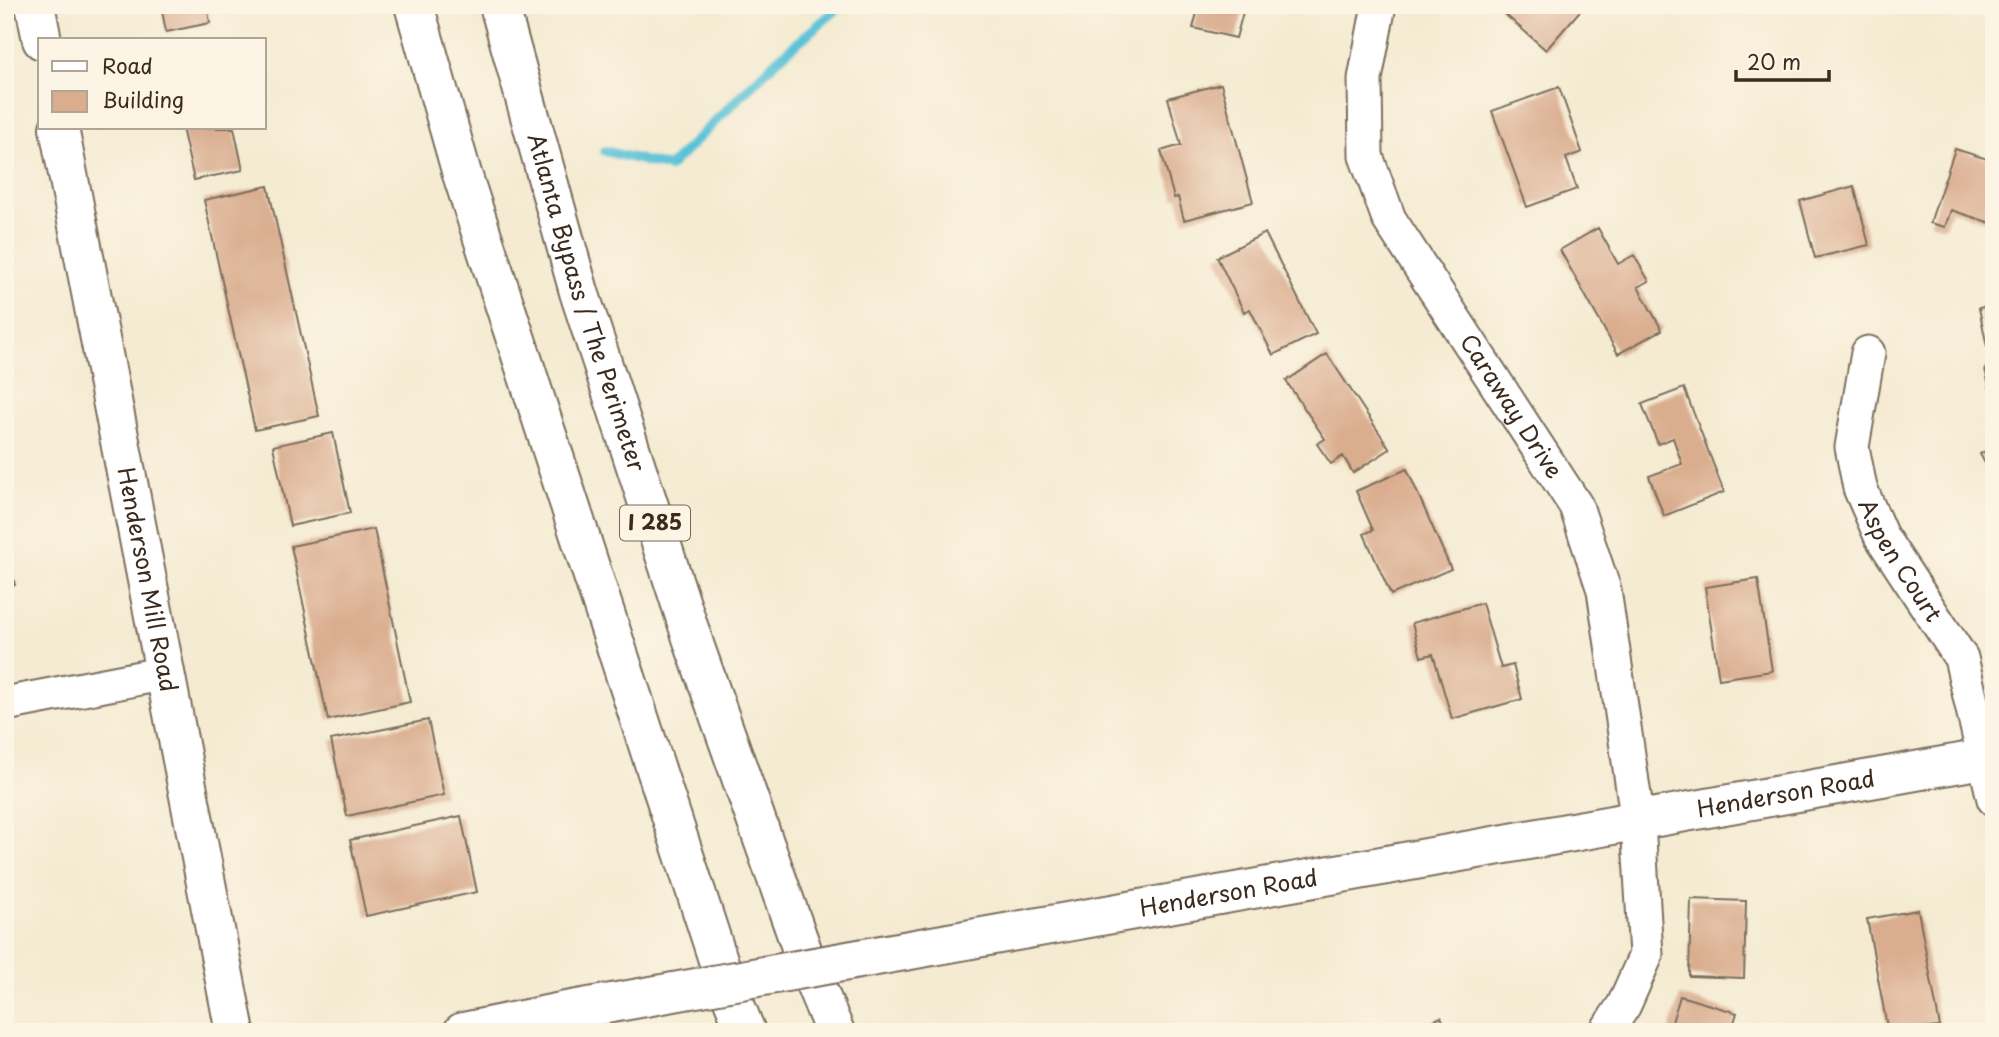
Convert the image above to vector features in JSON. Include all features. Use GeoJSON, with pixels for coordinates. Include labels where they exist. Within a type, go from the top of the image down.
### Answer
{"type":"FeatureCollection","features":[{"type":"Feature","properties":{"kind":"main road"},"geometry":{"type":"LineString","coordinates":[[35,5],[42,38]]}},
{"type":"Feature","properties":{"kind":"main road"},"geometry":{"type":"LineString","coordinates":[[414,5],[470,201],[723,975],[746,1032]]}},
{"type":"Feature","properties":{"kind":"main road","name":"Atlanta Bypass / The Perimeter"},"geometry":{"type":"LineString","coordinates":[[499,5],[579,292],[695,647],[807,964],[835,1032]]}},
{"type":"Feature","properties":{"kind":"main road","name":"Henderson Mill Road"},"geometry":{"type":"LineString","coordinates":[[59,130],[235,1032]]}},
{"type":"Feature","properties":{"kind":"main road","name":"Henderson Road"},"geometry":{"type":"LineString","coordinates":[[463,1032],[561,1012],[1638,823],[1989,758]]}},
{"type":"Feature","properties":{"kind":"street","name":"Caraway Drive"},"geometry":{"type":"LineString","coordinates":[[1379,5],[1365,79],[1366,156],[1389,219],[1576,506],[1604,590],[1638,823],[1646,955],[1624,1006],[1606,1032]]}},
{"type":"Feature","properties":{"kind":"street","name":"Aspen Court"},"geometry":{"type":"LineString","coordinates":[[1868,353],[1852,447],[1860,488],[1881,536],[1961,658],[1989,758],[1994,799]]}},
{"type":"Feature","properties":{"kind":"street"},"geometry":{"type":"LineString","coordinates":[[5,704],[166,673]]}},
{"type":"Feature","properties":{"kind":"building"},"geometry":{"type":"Polygon","coordinates":[[[161,5],[207,5],[210,23],[166,32],[161,5]]]}},
{"type":"Feature","properties":{"kind":"building"},"geometry":{"type":"Polygon","coordinates":[[[1199,5],[1245,5],[1236,38],[1193,28],[1199,5]]]}},
{"type":"Feature","properties":{"kind":"building"},"geometry":{"type":"Polygon","coordinates":[[[1502,5],[1585,5],[1546,50],[1499,9],[1502,5]]]}},
{"type":"Feature","properties":{"kind":"building"},"geometry":{"type":"Polygon","coordinates":[[[1221,84],[1253,202],[1184,220],[1178,197],[1174,198],[1161,151],[1181,145],[1168,98],[1221,84]]]}},
{"type":"Feature","properties":{"kind":"building"},"geometry":{"type":"Polygon","coordinates":[[[1559,87],[1582,152],[1566,158],[1577,189],[1527,207],[1492,111],[1559,87]]]}},
{"type":"Feature","properties":{"kind":"building"},"geometry":{"type":"Polygon","coordinates":[[[182,130],[234,130],[243,170],[194,180],[182,130]]]}},
{"type":"Feature","properties":{"kind":"building"},"geometry":{"type":"Polygon","coordinates":[[[1955,149],[1994,161],[1994,224],[1951,210],[1945,227],[1930,223],[1955,149]]]}},
{"type":"Feature","properties":{"kind":"building"},"geometry":{"type":"Polygon","coordinates":[[[268,186],[319,416],[255,430],[204,200],[268,186]]]}},
{"type":"Feature","properties":{"kind":"building"},"geometry":{"type":"Polygon","coordinates":[[[1854,186],[1869,245],[1815,258],[1800,201],[1854,186]]]}},
{"type":"Feature","properties":{"kind":"building"},"geometry":{"type":"Polygon","coordinates":[[[1598,228],[1618,264],[1634,255],[1649,281],[1638,287],[1662,330],[1618,354],[1560,250],[1598,228]]]}},
{"type":"Feature","properties":{"kind":"building"},"geometry":{"type":"Polygon","coordinates":[[[1265,233],[1316,334],[1273,355],[1250,309],[1244,312],[1217,257],[1265,233]]]}},
{"type":"Feature","properties":{"kind":"building"},"geometry":{"type":"Polygon","coordinates":[[[1994,305],[1994,346],[1987,347],[1979,308],[1994,305]]]}},
{"type":"Feature","properties":{"kind":"building"},"geometry":{"type":"Polygon","coordinates":[[[1327,354],[1390,449],[1353,473],[1343,456],[1331,464],[1317,444],[1325,439],[1286,381],[1327,354]]]}},
{"type":"Feature","properties":{"kind":"building"},"geometry":{"type":"Polygon","coordinates":[[[1994,367],[1994,402],[1993,402],[1985,369],[1994,367]]]}},
{"type":"Feature","properties":{"kind":"building"},"geometry":{"type":"Polygon","coordinates":[[[1684,388],[1724,492],[1664,516],[1649,476],[1682,464],[1673,438],[1658,444],[1642,404],[1684,388]]]}},
{"type":"Feature","properties":{"kind":"building"},"geometry":{"type":"Polygon","coordinates":[[[333,433],[350,513],[290,526],[273,446],[333,433]]]}},
{"type":"Feature","properties":{"kind":"building"},"geometry":{"type":"Polygon","coordinates":[[[1994,447],[1994,480],[1980,454],[1994,447]]]}},
{"type":"Feature","properties":{"kind":"building"},"geometry":{"type":"Polygon","coordinates":[[[1407,469],[1451,569],[1391,595],[1364,534],[1373,530],[1356,491],[1407,469]]]}},
{"type":"Feature","properties":{"kind":"building"},"geometry":{"type":"Polygon","coordinates":[[[374,529],[410,702],[328,720],[291,546],[374,529]]]}},
{"type":"Feature","properties":{"kind":"building"},"geometry":{"type":"Polygon","coordinates":[[[5,543],[15,585],[5,587],[5,543]]]}},
{"type":"Feature","properties":{"kind":"building"},"geometry":{"type":"Polygon","coordinates":[[[1758,579],[1772,671],[1719,679],[1705,587],[1758,579]]]}},
{"type":"Feature","properties":{"kind":"building"},"geometry":{"type":"Polygon","coordinates":[[[1482,603],[1501,668],[1513,665],[1522,699],[1452,719],[1433,654],[1421,657],[1412,623],[1482,603]]]}},
{"type":"Feature","properties":{"kind":"building"},"geometry":{"type":"Polygon","coordinates":[[[428,720],[444,795],[347,816],[331,740],[428,720]]]}},
{"type":"Feature","properties":{"kind":"building"},"geometry":{"type":"Polygon","coordinates":[[[461,816],[477,892],[366,916],[350,840],[461,816]]]}},
{"type":"Feature","properties":{"kind":"building"},"geometry":{"type":"Polygon","coordinates":[[[1691,899],[1746,901],[1744,978],[1689,976],[1691,899]]]}},
{"type":"Feature","properties":{"kind":"building"},"geometry":{"type":"Polygon","coordinates":[[[1918,910],[1940,1027],[1888,1032],[1867,919],[1918,910]]]}},
{"type":"Feature","properties":{"kind":"building"},"geometry":{"type":"Polygon","coordinates":[[[1680,996],[1737,1013],[1731,1032],[1669,1032],[1680,996]]]}},
{"type":"Feature","properties":{"kind":"building"},"geometry":{"type":"Polygon","coordinates":[[[1441,1017],[1448,1032],[1408,1032],[1441,1017]]]}},
{"type":"Feature","properties":{"kind":"waterway"},"geometry":{"type":"LineString","coordinates":[[605,151],[669,167],[779,58],[842,5]]}}]}
